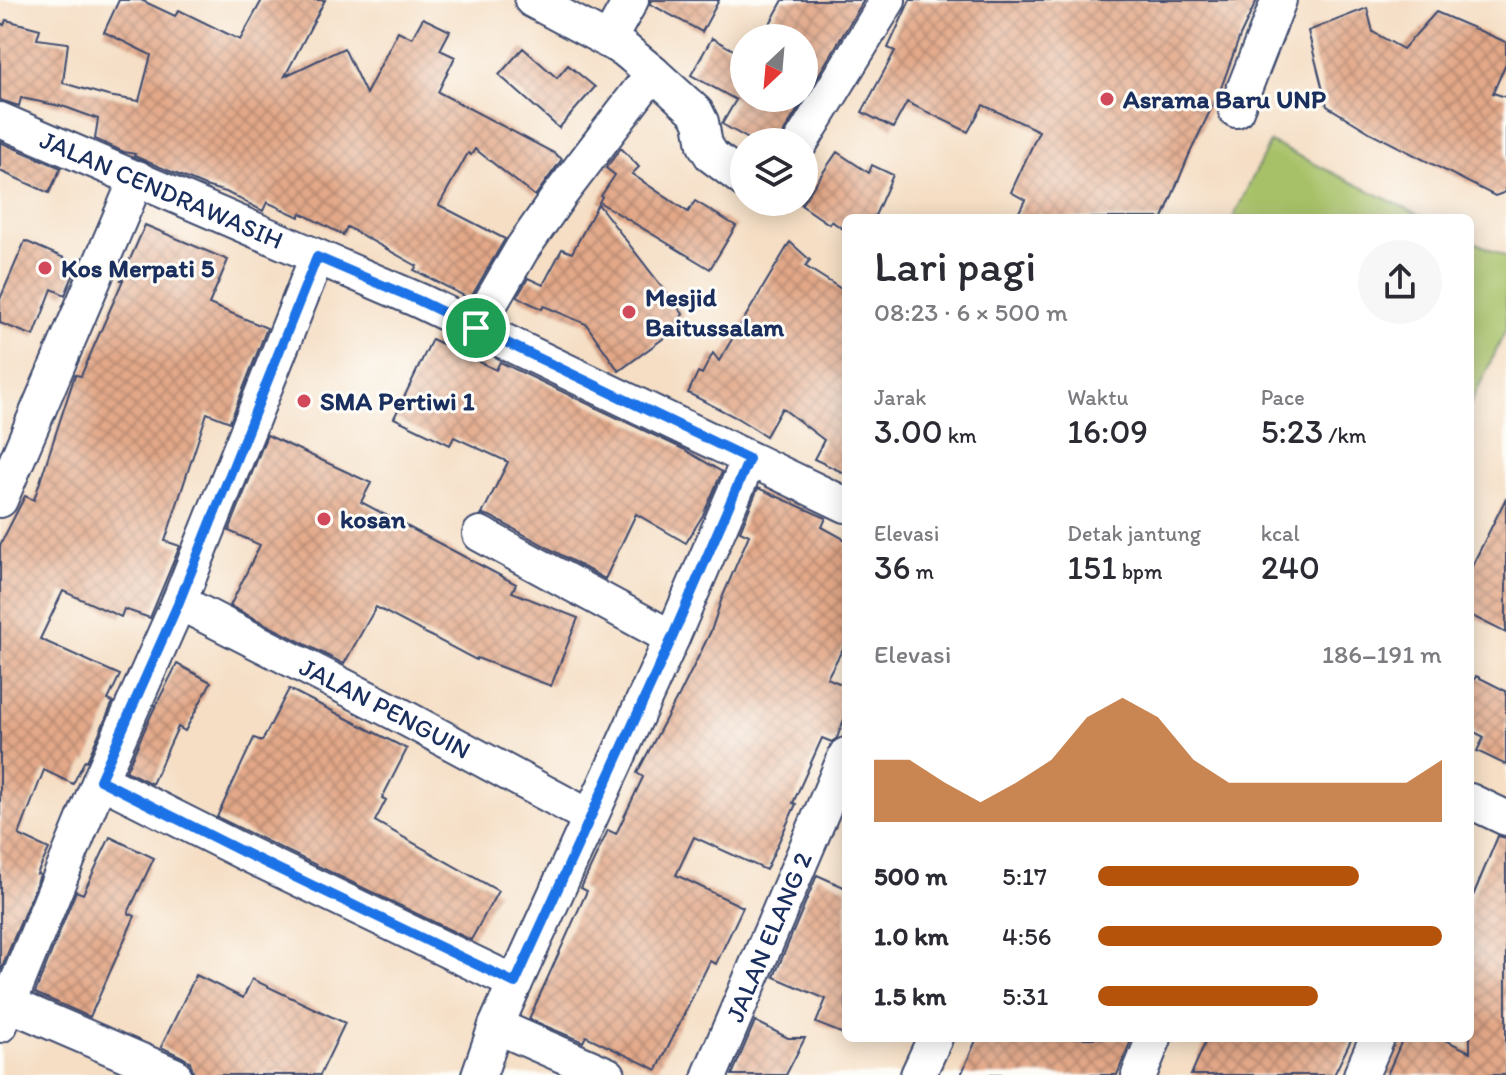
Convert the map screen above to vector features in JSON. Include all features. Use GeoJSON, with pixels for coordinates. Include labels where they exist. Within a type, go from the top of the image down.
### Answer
{"type":"FeatureCollection","features":[{"type":"Feature","properties":{"kind":"street"},"geometry":{"type":"LineString","coordinates":[[532,0],[624,49],[653,73],[696,112],[705,145],[712,156],[730,170]]}},
{"type":"Feature","properties":{"kind":"street"},"geometry":{"type":"LineString","coordinates":[[608,41],[631,0]]}},
{"type":"Feature","properties":{"kind":"street"},"geometry":{"type":"LineString","coordinates":[[810,128],[888,0]]}},
{"type":"Feature","properties":{"kind":"street"},"geometry":{"type":"LineString","coordinates":[[1236,110],[1279,0]]}},
{"type":"Feature","properties":{"kind":"street"},"geometry":{"type":"LineString","coordinates":[[476,328],[551,206],[653,73]]}},
{"type":"Feature","properties":{"kind":"street","name":"JALAN CENDRAWASIH"},"geometry":{"type":"LineString","coordinates":[[0,120],[420,301],[842,503]]}},
{"type":"Feature","properties":{"kind":"street"},"geometry":{"type":"LineString","coordinates":[[0,500],[137,178]]}},
{"type":"Feature","properties":{"kind":"street"},"geometry":{"type":"LineString","coordinates":[[174,1075],[3,1009],[179,602],[317,257]]}},
{"type":"Feature","properties":{"kind":"street"},"geometry":{"type":"LineString","coordinates":[[479,1075],[496,1026],[672,638],[749,459]]}},
{"type":"Feature","properties":{"kind":"street"},"geometry":{"type":"LineString","coordinates":[[480,534],[672,638]]}},
{"type":"Feature","properties":{"kind":"street","name":"JALAN PENGUIN"},"geometry":{"type":"LineString","coordinates":[[179,602],[590,817]]}},
{"type":"Feature","properties":{"kind":"street","name":"JALAN ELANG 2"},"geometry":{"type":"LineString","coordinates":[[710,1075],[842,764]]}},
{"type":"Feature","properties":{"kind":"street"},"geometry":{"type":"LineString","coordinates":[[100,780],[515,983]]}},
{"type":"Feature","properties":{"kind":"street"},"geometry":{"type":"LineString","coordinates":[[496,1026],[608,1075]]}},
{"type":"Feature","properties":{"kind":"street"},"geometry":{"type":"LineString","coordinates":[[918,1075],[933,1042]]}},
{"type":"Feature","properties":{"kind":"street"},"geometry":{"type":"LineString","coordinates":[[1139,1075],[1152,1042]]}},
{"type":"Feature","properties":{"kind":"street"},"geometry":{"type":"LineString","coordinates":[[1361,1075],[1375,1042]]}},
{"type":"Feature","properties":{"kind":"green space"},"geometry":{"type":"Polygon","coordinates":[[[1270,142],[1417,214],[1235,214],[1270,142]]]}},
{"type":"Feature","properties":{"kind":"green space"},"geometry":{"type":"Polygon","coordinates":[[[1474,242],[1506,257],[1506,330],[1474,397],[1474,242]]]}},
{"type":"Feature","properties":{"kind":"building"},"geometry":{"type":"Polygon","coordinates":[[[119,0],[141,0],[175,16],[179,10],[240,40],[262,0],[325,0],[285,76],[344,48],[366,94],[398,31],[412,38],[423,18],[450,31],[440,50],[455,57],[438,92],[562,159],[535,196],[475,149],[471,155],[468,153],[439,205],[505,239],[470,299],[414,270],[417,266],[347,227],[343,235],[301,213],[299,217],[267,202],[263,211],[226,192],[95,139],[98,119],[65,107],[21,98],[19,106],[0,100],[0,23],[4,25],[6,20],[40,29],[37,39],[68,43],[63,83],[139,101],[151,55],[104,32],[119,0]]]}},
{"type":"Feature","properties":{"kind":"building"},"geometry":{"type":"Polygon","coordinates":[[[651,0],[719,0],[702,32],[650,4],[651,0]]]}},
{"type":"Feature","properties":{"kind":"building"},"geometry":{"type":"Polygon","coordinates":[[[783,0],[864,0],[818,76],[818,24],[770,24],[783,0]]]}},
{"type":"Feature","properties":{"kind":"building"},"geometry":{"type":"Polygon","coordinates":[[[910,0],[1257,0],[1165,214],[1018,214],[1025,200],[1011,192],[1039,131],[983,105],[968,132],[907,102],[893,128],[862,112],[895,51],[888,48],[910,0]]]}},
{"type":"Feature","properties":{"kind":"building"},"geometry":{"type":"Polygon","coordinates":[[[1367,8],[1373,32],[1403,49],[1436,12],[1506,42],[1506,63],[1493,93],[1506,97],[1506,192],[1495,196],[1371,133],[1327,106],[1308,31],[1367,8]]]}},
{"type":"Feature","properties":{"kind":"building"},"geometry":{"type":"Polygon","coordinates":[[[712,38],[730,48],[730,97],[691,75],[712,38]]]}},
{"type":"Feature","properties":{"kind":"building"},"geometry":{"type":"Polygon","coordinates":[[[523,48],[557,78],[568,65],[595,87],[559,128],[499,75],[523,48]]]}},
{"type":"Feature","properties":{"kind":"building"},"geometry":{"type":"Polygon","coordinates":[[[730,110],[796,112],[786,128],[730,128],[722,124],[730,110]]]}},
{"type":"Feature","properties":{"kind":"building"},"geometry":{"type":"Polygon","coordinates":[[[0,142],[61,168],[49,193],[0,171],[0,142]]]}},
{"type":"Feature","properties":{"kind":"building"},"geometry":{"type":"Polygon","coordinates":[[[621,148],[639,167],[632,174],[688,212],[695,201],[736,226],[710,269],[599,202],[615,175],[606,168],[621,148]]]}},
{"type":"Feature","properties":{"kind":"building"},"geometry":{"type":"Polygon","coordinates":[[[837,152],[869,173],[872,165],[893,175],[876,214],[842,214],[842,228],[831,221],[829,224],[817,216],[818,180],[837,152]]]}},
{"type":"Feature","properties":{"kind":"building"},"geometry":{"type":"Polygon","coordinates":[[[598,204],[683,314],[672,332],[619,371],[586,324],[517,297],[528,278],[543,285],[562,249],[572,253],[598,204]]]}},
{"type":"Feature","properties":{"kind":"building"},"geometry":{"type":"Polygon","coordinates":[[[145,225],[228,260],[209,304],[267,328],[230,422],[207,413],[165,541],[180,546],[150,618],[124,609],[121,617],[63,591],[40,639],[120,675],[108,700],[113,702],[87,761],[73,784],[44,770],[19,835],[49,849],[0,972],[0,545],[25,496],[34,500],[75,375],[81,376],[145,225]]]}},
{"type":"Feature","properties":{"kind":"building"},"geometry":{"type":"Polygon","coordinates":[[[25,241],[78,264],[65,295],[52,289],[34,336],[0,323],[0,299],[25,241]]]}},
{"type":"Feature","properties":{"kind":"building"},"geometry":{"type":"Polygon","coordinates":[[[790,242],[810,260],[805,266],[842,289],[842,472],[814,459],[824,440],[782,408],[766,436],[688,393],[698,372],[702,374],[713,353],[719,361],[790,242]]]}},
{"type":"Feature","properties":{"kind":"building"},"geometry":{"type":"Polygon","coordinates":[[[432,339],[496,370],[500,362],[683,449],[722,472],[703,515],[686,543],[636,514],[605,579],[482,514],[508,462],[454,437],[450,445],[394,418],[432,339]]]}},
{"type":"Feature","properties":{"kind":"building"},"geometry":{"type":"Polygon","coordinates":[[[267,435],[371,483],[361,502],[516,584],[512,592],[578,618],[551,686],[476,660],[376,607],[344,664],[230,606],[260,545],[229,531],[267,435]]]}},
{"type":"Feature","properties":{"kind":"building"},"geometry":{"type":"Polygon","coordinates":[[[758,488],[826,518],[822,527],[842,538],[842,650],[827,678],[842,684],[842,725],[832,742],[822,738],[766,870],[694,837],[676,875],[743,907],[716,964],[710,961],[657,1070],[586,1036],[583,1042],[529,1019],[587,891],[581,888],[608,830],[616,834],[643,777],[637,773],[711,631],[749,535],[740,531],[758,488]]]}},
{"type":"Feature","properties":{"kind":"building"},"geometry":{"type":"Polygon","coordinates":[[[1506,498],[1506,633],[1474,617],[1474,562],[1506,498]]]}},
{"type":"Feature","properties":{"kind":"building"},"geometry":{"type":"Polygon","coordinates":[[[177,664],[211,682],[185,731],[178,727],[152,784],[126,771],[177,664]]]}},
{"type":"Feature","properties":{"kind":"building"},"geometry":{"type":"Polygon","coordinates":[[[1476,676],[1506,691],[1506,765],[1477,751],[1484,737],[1474,732],[1476,676]]]}},
{"type":"Feature","properties":{"kind":"building"},"geometry":{"type":"Polygon","coordinates":[[[289,689],[407,749],[382,798],[386,800],[375,821],[498,891],[471,940],[217,817],[254,738],[262,741],[289,689]]]}},
{"type":"Feature","properties":{"kind":"building"},"geometry":{"type":"Polygon","coordinates":[[[1498,836],[1506,838],[1506,1075],[1387,1075],[1401,1042],[1449,1042],[1470,1052],[1470,1042],[1474,1042],[1474,893],[1498,836]]]}},
{"type":"Feature","properties":{"kind":"building"},"geometry":{"type":"Polygon","coordinates":[[[110,837],[154,858],[128,913],[135,916],[90,1017],[35,993],[76,891],[83,894],[110,837]]]}},
{"type":"Feature","properties":{"kind":"building"},"geometry":{"type":"Polygon","coordinates":[[[817,875],[842,886],[842,1033],[816,1023],[826,999],[774,977],[817,875]]]}},
{"type":"Feature","properties":{"kind":"building"},"geometry":{"type":"Polygon","coordinates":[[[196,975],[243,998],[252,979],[345,1023],[320,1075],[194,1075],[190,1062],[161,1047],[196,975]]]}},
{"type":"Feature","properties":{"kind":"building"},"geometry":{"type":"Polygon","coordinates":[[[755,1021],[788,1038],[805,1038],[786,1075],[732,1075],[755,1021]]]}},
{"type":"Feature","properties":{"kind":"building"},"geometry":{"type":"Polygon","coordinates":[[[975,1042],[1130,1042],[1117,1075],[961,1075],[975,1042]]]}},
{"type":"Feature","properties":{"kind":"building"},"geometry":{"type":"Polygon","coordinates":[[[1205,1042],[1350,1042],[1334,1075],[1191,1075],[1205,1042]]]}},
{"type":"Feature","properties":{"kind":"place","name":"Asrama Baru UNP"},"geometry":{"type":"Point","coordinates":[1107,99]}},
{"type":"Feature","properties":{"kind":"place","name":"Kos Merpati 5"},"geometry":{"type":"Point","coordinates":[45,268]}},
{"type":"Feature","properties":{"kind":"place","name":"Mesjid Baitussalam"},"geometry":{"type":"Point","coordinates":[629,312]}},
{"type":"Feature","properties":{"kind":"place","name":"SMA Pertiwi 1"},"geometry":{"type":"Point","coordinates":[304,401]}},
{"type":"Feature","properties":{"kind":"place","name":"kosan"},"geometry":{"type":"Point","coordinates":[324,519]}},
{"type":"Feature","properties":{"kind":"route"},"geometry":{"type":"LineString","coordinates":[[317,257],[476,328],[749,459],[672,638],[515,983],[100,780],[179,602],[317,257]]}}]}
